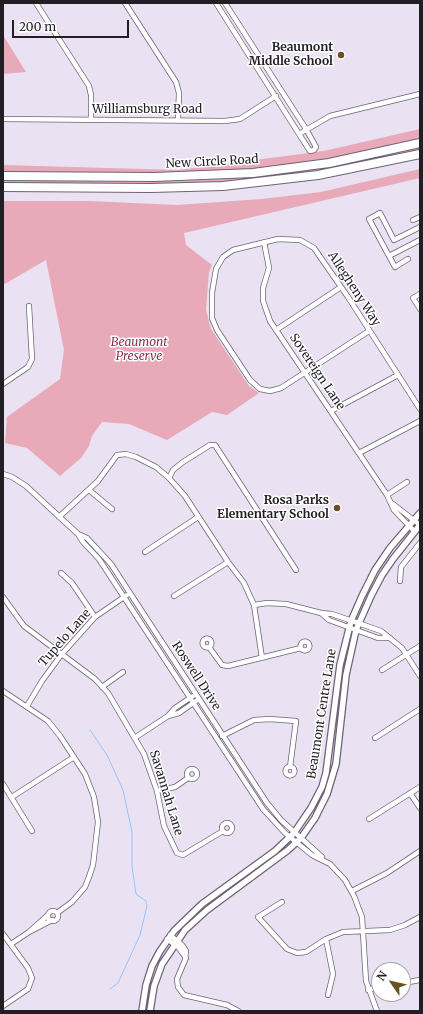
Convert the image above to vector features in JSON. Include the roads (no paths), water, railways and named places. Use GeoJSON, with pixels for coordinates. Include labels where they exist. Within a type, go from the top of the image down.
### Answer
{"type":"FeatureCollection","features":[{"type":"Feature","properties":{"kind":"highway","name":"New Circle Road"},"geometry":{"type":"LineString","coordinates":[[3,176],[154,177],[253,173],[329,163],[420,143]]}},
{"type":"Feature","properties":{"kind":"highway","name":"New Circle Road"},"geometry":{"type":"LineString","coordinates":[[3,187],[165,188],[245,184],[318,175],[420,154]]}},
{"type":"Feature","properties":{"kind":"street"},"geometry":{"type":"LineString","coordinates":[[36,3],[88,86],[91,96],[91,120]]}},
{"type":"Feature","properties":{"kind":"street"},"geometry":{"type":"LineString","coordinates":[[125,3],[176,82],[179,93],[178,120]]}},
{"type":"Feature","properties":{"kind":"street"},"geometry":{"type":"LineString","coordinates":[[216,3],[310,151],[314,150],[316,147],[306,130],[225,3]]}},
{"type":"Feature","properties":{"kind":"street"},"geometry":{"type":"LineString","coordinates":[[224,16],[230,11]]}},
{"type":"Feature","properties":{"kind":"street","name":"Williamsburg Road"},"geometry":{"type":"LineString","coordinates":[[3,120],[233,121],[247,115],[282,92]]}},
{"type":"Feature","properties":{"kind":"street"},"geometry":{"type":"LineString","coordinates":[[299,134],[330,116],[420,94]]}},
{"type":"Feature","properties":{"kind":"street"},"geometry":{"type":"LineString","coordinates":[[408,259],[394,267],[369,219],[380,213],[394,240],[420,227]]}},
{"type":"Feature","properties":{"kind":"street"},"geometry":{"type":"LineString","coordinates":[[413,220],[420,217]]}},
{"type":"Feature","properties":{"kind":"street","name":"Allegheny Way"},"geometry":{"type":"LineString","coordinates":[[369,331],[276,390],[265,390],[257,387],[217,330],[212,318],[211,308],[214,276],[221,260],[233,250],[282,238],[305,242],[320,254],[420,409]]}},
{"type":"Feature","properties":{"kind":"street"},"geometry":{"type":"LineString","coordinates":[[389,256],[420,240]]}},
{"type":"Feature","properties":{"kind":"street","name":"Sovereign Lane"},"geometry":{"type":"LineString","coordinates":[[264,242],[269,268],[263,288],[263,301],[266,314],[393,504],[420,525]]}},
{"type":"Feature","properties":{"kind":"street"},"geometry":{"type":"LineString","coordinates":[[276,330],[341,287]]}},
{"type":"Feature","properties":{"kind":"street"},"geometry":{"type":"LineString","coordinates":[[420,294],[413,298],[420,309]]}},
{"type":"Feature","properties":{"kind":"street"},"geometry":{"type":"LineString","coordinates":[[3,384],[25,369],[32,359],[29,306]]}},
{"type":"Feature","properties":{"kind":"street"},"geometry":{"type":"LineString","coordinates":[[331,411],[398,375]]}},
{"type":"Feature","properties":{"kind":"street"},"geometry":{"type":"LineString","coordinates":[[359,453],[420,421]]}},
{"type":"Feature","properties":{"kind":"street"},"geometry":{"type":"LineString","coordinates":[[169,478],[174,470],[183,462],[210,445],[215,445],[296,570]]}},
{"type":"Feature","properties":{"kind":"street"},"geometry":{"type":"LineString","coordinates":[[59,517],[89,490],[116,456],[121,454],[142,460],[169,478],[185,496],[228,562],[244,583],[254,605],[262,658]]}},
{"type":"Feature","properties":{"kind":"street","name":"Roswell Drive"},"geometry":{"type":"LineString","coordinates":[[3,474],[12,477],[26,486],[78,534],[83,542],[103,564],[263,809],[290,837],[298,841]]}},
{"type":"Feature","properties":{"kind":"street"},"geometry":{"type":"LineString","coordinates":[[387,495],[407,482]]}},
{"type":"Feature","properties":{"kind":"street"},"geometry":{"type":"LineString","coordinates":[[89,490],[105,505],[112,509]]}},
{"type":"Feature","properties":{"kind":"street","name":"Sovereign Lane"},"geometry":{"type":"LineString","coordinates":[[393,504],[393,508],[397,514],[414,531]]}},
{"type":"Feature","properties":{"kind":"street","name":"Beaumont Centre Lane"},"geometry":{"type":"LineString","coordinates":[[142,1011],[149,976],[169,937],[194,910],[275,851],[290,837],[317,796],[326,773],[340,665],[351,621],[375,570],[390,548],[420,513]]}},
{"type":"Feature","properties":{"kind":"street"},"geometry":{"type":"LineString","coordinates":[[145,552],[198,517]]}},
{"type":"Feature","properties":{"kind":"street","name":"Beaumont Centre Lane"},"geometry":{"type":"LineString","coordinates":[[150,1011],[158,976],[175,942],[199,916],[273,863],[298,841],[315,818],[331,783],[336,764],[346,675],[356,630],[382,575],[420,525]]}},
{"type":"Feature","properties":{"kind":"street","name":"Roswell Drive"},"geometry":{"type":"LineString","coordinates":[[78,534],[87,538],[102,553],[130,593],[267,803],[294,833],[298,841]]}},
{"type":"Feature","properties":{"kind":"street"},"geometry":{"type":"LineString","coordinates":[[400,581],[401,567],[420,543]]}},
{"type":"Feature","properties":{"kind":"street"},"geometry":{"type":"LineString","coordinates":[[174,596],[228,562]]}},
{"type":"Feature","properties":{"kind":"street"},"geometry":{"type":"LineString","coordinates":[[61,573],[72,583],[95,617]]}},
{"type":"Feature","properties":{"kind":"street","name":"Tupelo Lane"},"geometry":{"type":"LineString","coordinates":[[27,706],[42,681],[61,655],[95,617],[130,593]]}},
{"type":"Feature","properties":{"kind":"street","name":"Savannah Lane"},"geometry":{"type":"LineString","coordinates":[[3,597],[24,626],[102,687],[136,737],[144,754],[157,791],[164,826],[170,842],[180,855],[183,855],[223,831]]}},
{"type":"Feature","properties":{"kind":"street"},"geometry":{"type":"LineString","coordinates":[[254,605],[267,603],[286,604],[321,613],[332,614],[381,632],[402,648],[420,676]]}},
{"type":"Feature","properties":{"kind":"street"},"geometry":{"type":"LineString","coordinates":[[321,613],[329,620],[378,638],[390,638]]}},
{"type":"Feature","properties":{"kind":"street"},"geometry":{"type":"LineString","coordinates":[[382,670],[420,646]]}},
{"type":"Feature","properties":{"kind":"street"},"geometry":{"type":"LineString","coordinates":[[209,647],[220,663],[225,666],[301,648]]}},
{"type":"Feature","properties":{"kind":"street"},"geometry":{"type":"LineString","coordinates":[[102,687],[123,672]]}},
{"type":"Feature","properties":{"kind":"street"},"geometry":{"type":"LineString","coordinates":[[3,691],[27,706],[48,722],[60,736],[85,774],[96,806],[98,822],[94,856],[85,887],[72,902],[57,913],[57,918],[29,932],[11,944]]}},
{"type":"Feature","properties":{"kind":"street"},"geometry":{"type":"LineString","coordinates":[[136,737],[168,716],[175,708],[196,694]]}},
{"type":"Feature","properties":{"kind":"street"},"geometry":{"type":"LineString","coordinates":[[168,716],[179,713],[199,699]]}},
{"type":"Feature","properties":{"kind":"street"},"geometry":{"type":"LineString","coordinates":[[375,738],[420,709]]}},
{"type":"Feature","properties":{"kind":"street"},"geometry":{"type":"LineString","coordinates":[[218,740],[254,720],[270,719],[296,721],[290,767]]}},
{"type":"Feature","properties":{"kind":"street"},"geometry":{"type":"LineString","coordinates":[[12,797],[74,757]]}},
{"type":"Feature","properties":{"kind":"street"},"geometry":{"type":"LineString","coordinates":[[157,791],[175,787],[188,778]]}},
{"type":"Feature","properties":{"kind":"street"},"geometry":{"type":"LineString","coordinates":[[3,784],[32,831]]}},
{"type":"Feature","properties":{"kind":"street"},"geometry":{"type":"LineString","coordinates":[[369,819],[420,787]]}},
{"type":"Feature","properties":{"kind":"street"},"geometry":{"type":"LineString","coordinates":[[410,793],[420,808]]}},
{"type":"Feature","properties":{"kind":"street"},"geometry":{"type":"LineString","coordinates":[[298,841],[339,872],[352,891],[361,913],[365,973],[368,990],[377,1011]]}},
{"type":"Feature","properties":{"kind":"street"},"geometry":{"type":"LineString","coordinates":[[352,891],[387,872],[420,851]]}},
{"type":"Feature","properties":{"kind":"street"},"geometry":{"type":"LineString","coordinates":[[282,902],[258,917],[287,950],[297,953],[306,952],[326,939],[343,932],[395,929],[420,917]]}},
{"type":"Feature","properties":{"kind":"street"},"geometry":{"type":"LineString","coordinates":[[29,932],[51,911],[57,913]]}},
{"type":"Feature","properties":{"kind":"street"},"geometry":{"type":"LineString","coordinates":[[48,915],[52,920]]}},
{"type":"Feature","properties":{"kind":"street"},"geometry":{"type":"LineString","coordinates":[[3,934],[28,968],[31,981],[25,991],[3,1006]]}},
{"type":"Feature","properties":{"kind":"street"},"geometry":{"type":"LineString","coordinates":[[169,937],[175,942],[186,958],[177,979],[178,987],[184,995],[227,1005],[238,1011]]}},
{"type":"Feature","properties":{"kind":"street"},"geometry":{"type":"LineString","coordinates":[[326,939],[333,974],[328,995]]}},
{"type":"Feature","properties":{"kind":"waterway"},"geometry":{"type":"LineString","coordinates":[[90,730],[107,755],[123,790],[132,832],[132,866],[136,894],[146,901],[147,906],[140,935],[118,983],[110,989]]}},
{"type":"Feature","properties":{"kind":"place","name":"Beaumont Middle School"},"geometry":{"type":"Point","coordinates":[341,55]}},
{"type":"Feature","properties":{"kind":"place","name":"Rosa Parks Elementary School"},"geometry":{"type":"Point","coordinates":[337,508]}},
{"type":"Feature","properties":{"kind":"park label","name":"Beaumont Preserve"},"geometry":{"type":"Point","coordinates":[139,350]}}]}
